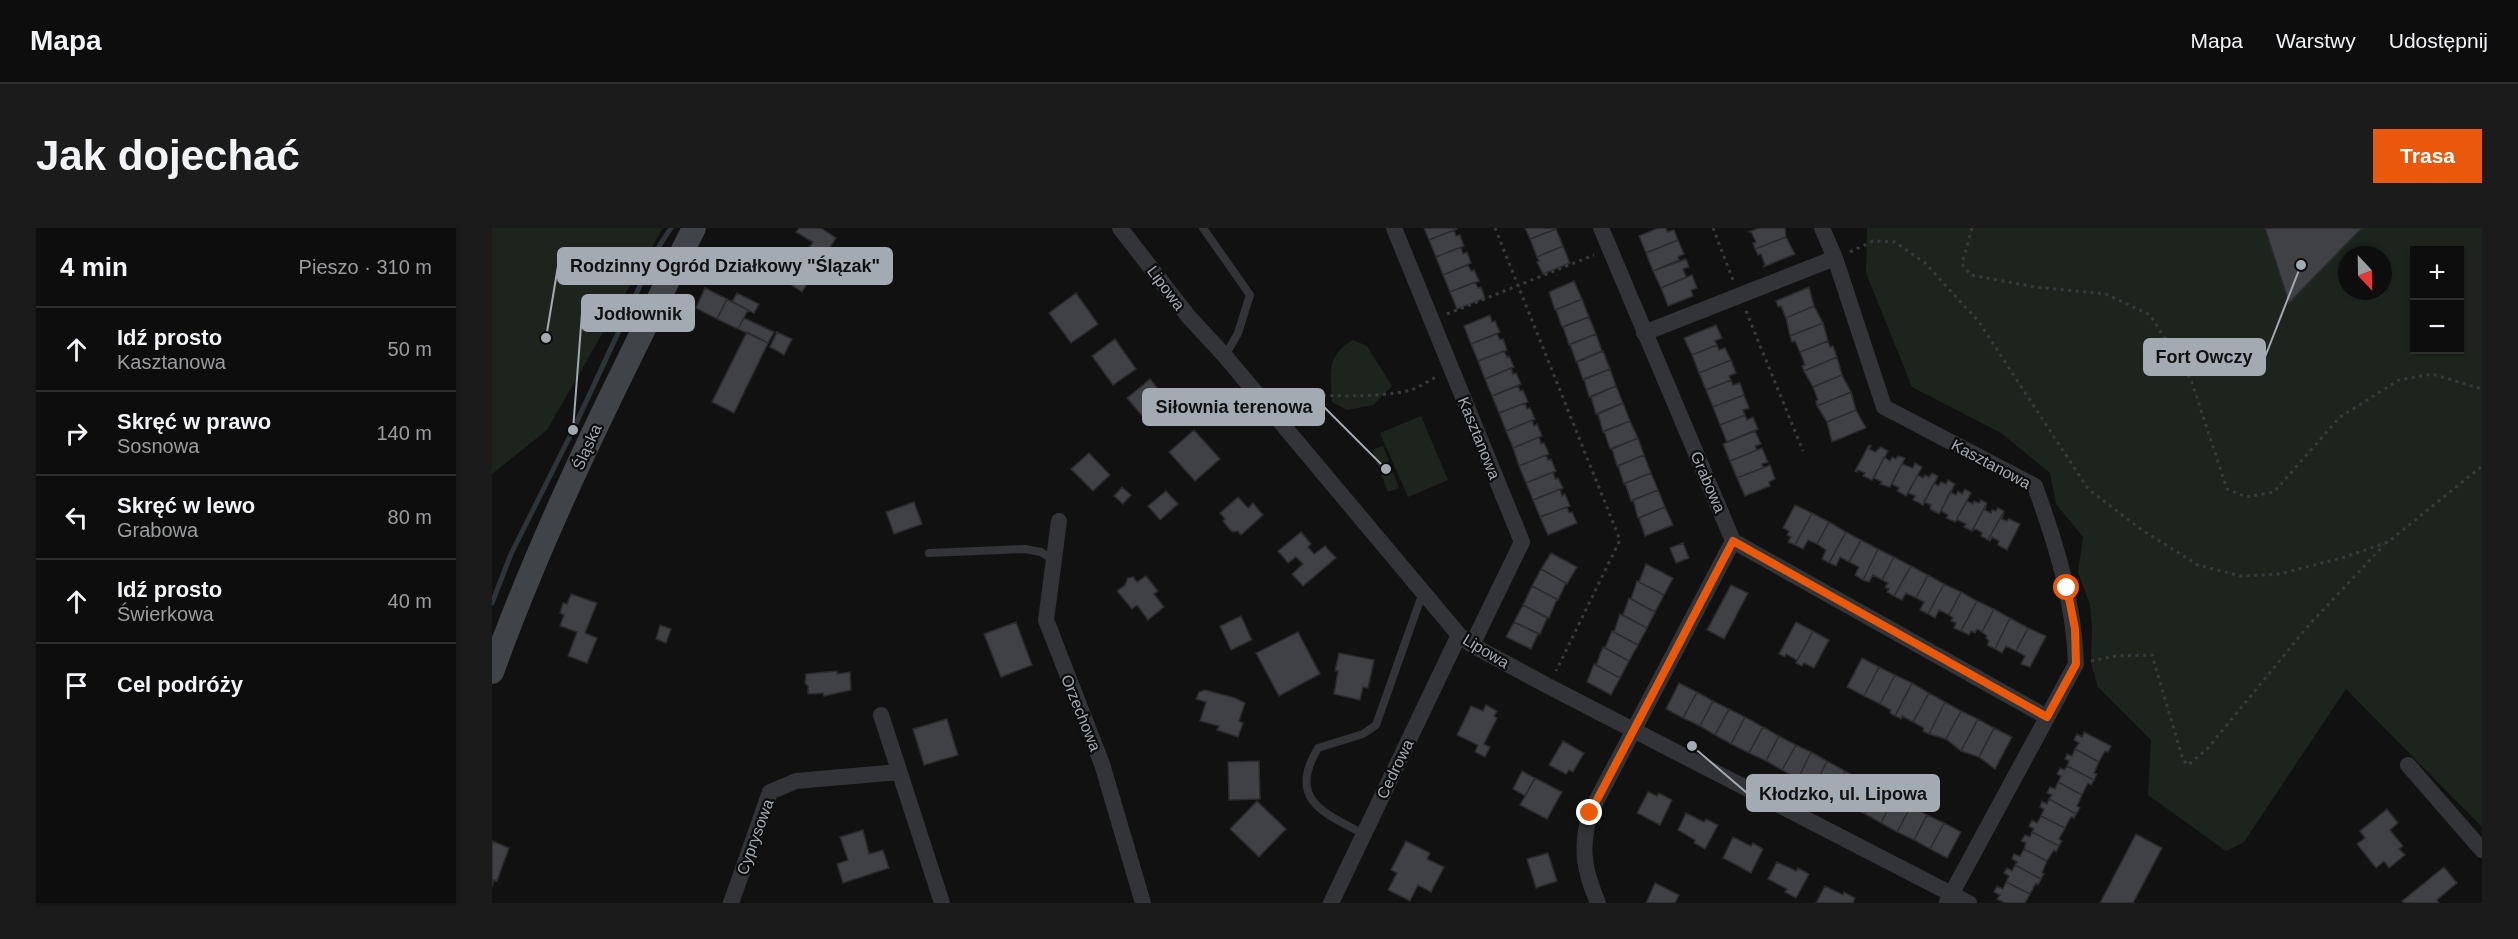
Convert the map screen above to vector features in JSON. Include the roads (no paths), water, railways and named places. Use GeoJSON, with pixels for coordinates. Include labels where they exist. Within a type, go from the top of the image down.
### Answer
{"type":"FeatureCollection","features":[{"type":"Feature","properties":{"kind":"street","name":"Śląska"},"geometry":{"type":"LineString","coordinates":[[492,672],[512,614],[602,413],[694,228]]}},
{"type":"Feature","properties":{"kind":"street","name":"Lipowa"},"geometry":{"type":"LineString","coordinates":[[1120,228],[1188,316],[1466,640],[1548,686],[1634,729],[1949,898],[1969,903]]}},
{"type":"Feature","properties":{"kind":"street","name":"Kasztanowa"},"geometry":{"type":"LineString","coordinates":[[1394,228],[1522,542],[1466,640]]}},
{"type":"Feature","properties":{"kind":"street","name":"Grabowa"},"geometry":{"type":"LineString","coordinates":[[1601,228],[1733,541]]}},
{"type":"Feature","properties":{"kind":"street","name":"Kasztanowa"},"geometry":{"type":"LineString","coordinates":[[1822,228],[1835,258],[1884,407],[2035,486],[2060,555],[2075,629],[2076,664],[2047,717]]}},
{"type":"Feature","properties":{"kind":"street"},"geometry":{"type":"LineString","coordinates":[[1644,333],[1835,258]]}},
{"type":"Feature","properties":{"kind":"street","name":"Orzechowa"},"geometry":{"type":"LineString","coordinates":[[1059,521],[1046,620],[1102,764],[1143,903]]}},
{"type":"Feature","properties":{"kind":"street"},"geometry":{"type":"LineString","coordinates":[[1598,903],[1587,877],[1583,838],[1590,813],[1733,541],[2047,717],[1949,898]]}},
{"type":"Feature","properties":{"kind":"street","name":"Cedrowa"},"geometry":{"type":"LineString","coordinates":[[1331,903],[1364,834],[1466,640]]}},
{"type":"Feature","properties":{"kind":"street"},"geometry":{"type":"LineString","coordinates":[[881,716],[942,903]]}},
{"type":"Feature","properties":{"kind":"street"},"geometry":{"type":"LineString","coordinates":[[2408,765],[2482,850]]}},
{"type":"Feature","properties":{"kind":"street","name":"Cyprysowa"},"geometry":{"type":"LineString","coordinates":[[731,903],[770,792],[796,781],[899,772]]}},
{"type":"Feature","properties":{"kind":"lane"},"geometry":{"type":"LineString","coordinates":[[1203,228],[1250,296],[1238,333],[1224,356]]}},
{"type":"Feature","properties":{"kind":"lane"},"geometry":{"type":"LineString","coordinates":[[929,553],[1025,549],[1041,552],[1053,560]]}},
{"type":"Feature","properties":{"kind":"lane"},"geometry":{"type":"LineString","coordinates":[[1364,834],[1333,818],[1316,805],[1306,790],[1310,762],[1318,748],[1363,734],[1376,725],[1423,592]]}},
{"type":"Feature","properties":{"kind":"waterway"},"geometry":{"type":"LineString","coordinates":[[492,603],[511,554],[573,430],[656,251],[671,228]]}},
{"type":"Feature","properties":{"kind":"place","name":"Fort Owczy"},"geometry":{"type":"Point","coordinates":[2301,265]}},
{"type":"Feature","properties":{"kind":"place","name":"Rodzinny Ogród Działkowy \"Ślązak\""},"geometry":{"type":"Point","coordinates":[546,338]}},
{"type":"Feature","properties":{"kind":"place","name":"Jodłownik"},"geometry":{"type":"Point","coordinates":[573,430]}},
{"type":"Feature","properties":{"kind":"place","name":"Siłownia terenowa"},"geometry":{"type":"Point","coordinates":[1386,469]}},
{"type":"Feature","properties":{"kind":"place","name":"Kłodzko, ul. Lipowa"},"geometry":{"type":"Point","coordinates":[1692,746]}}]}
